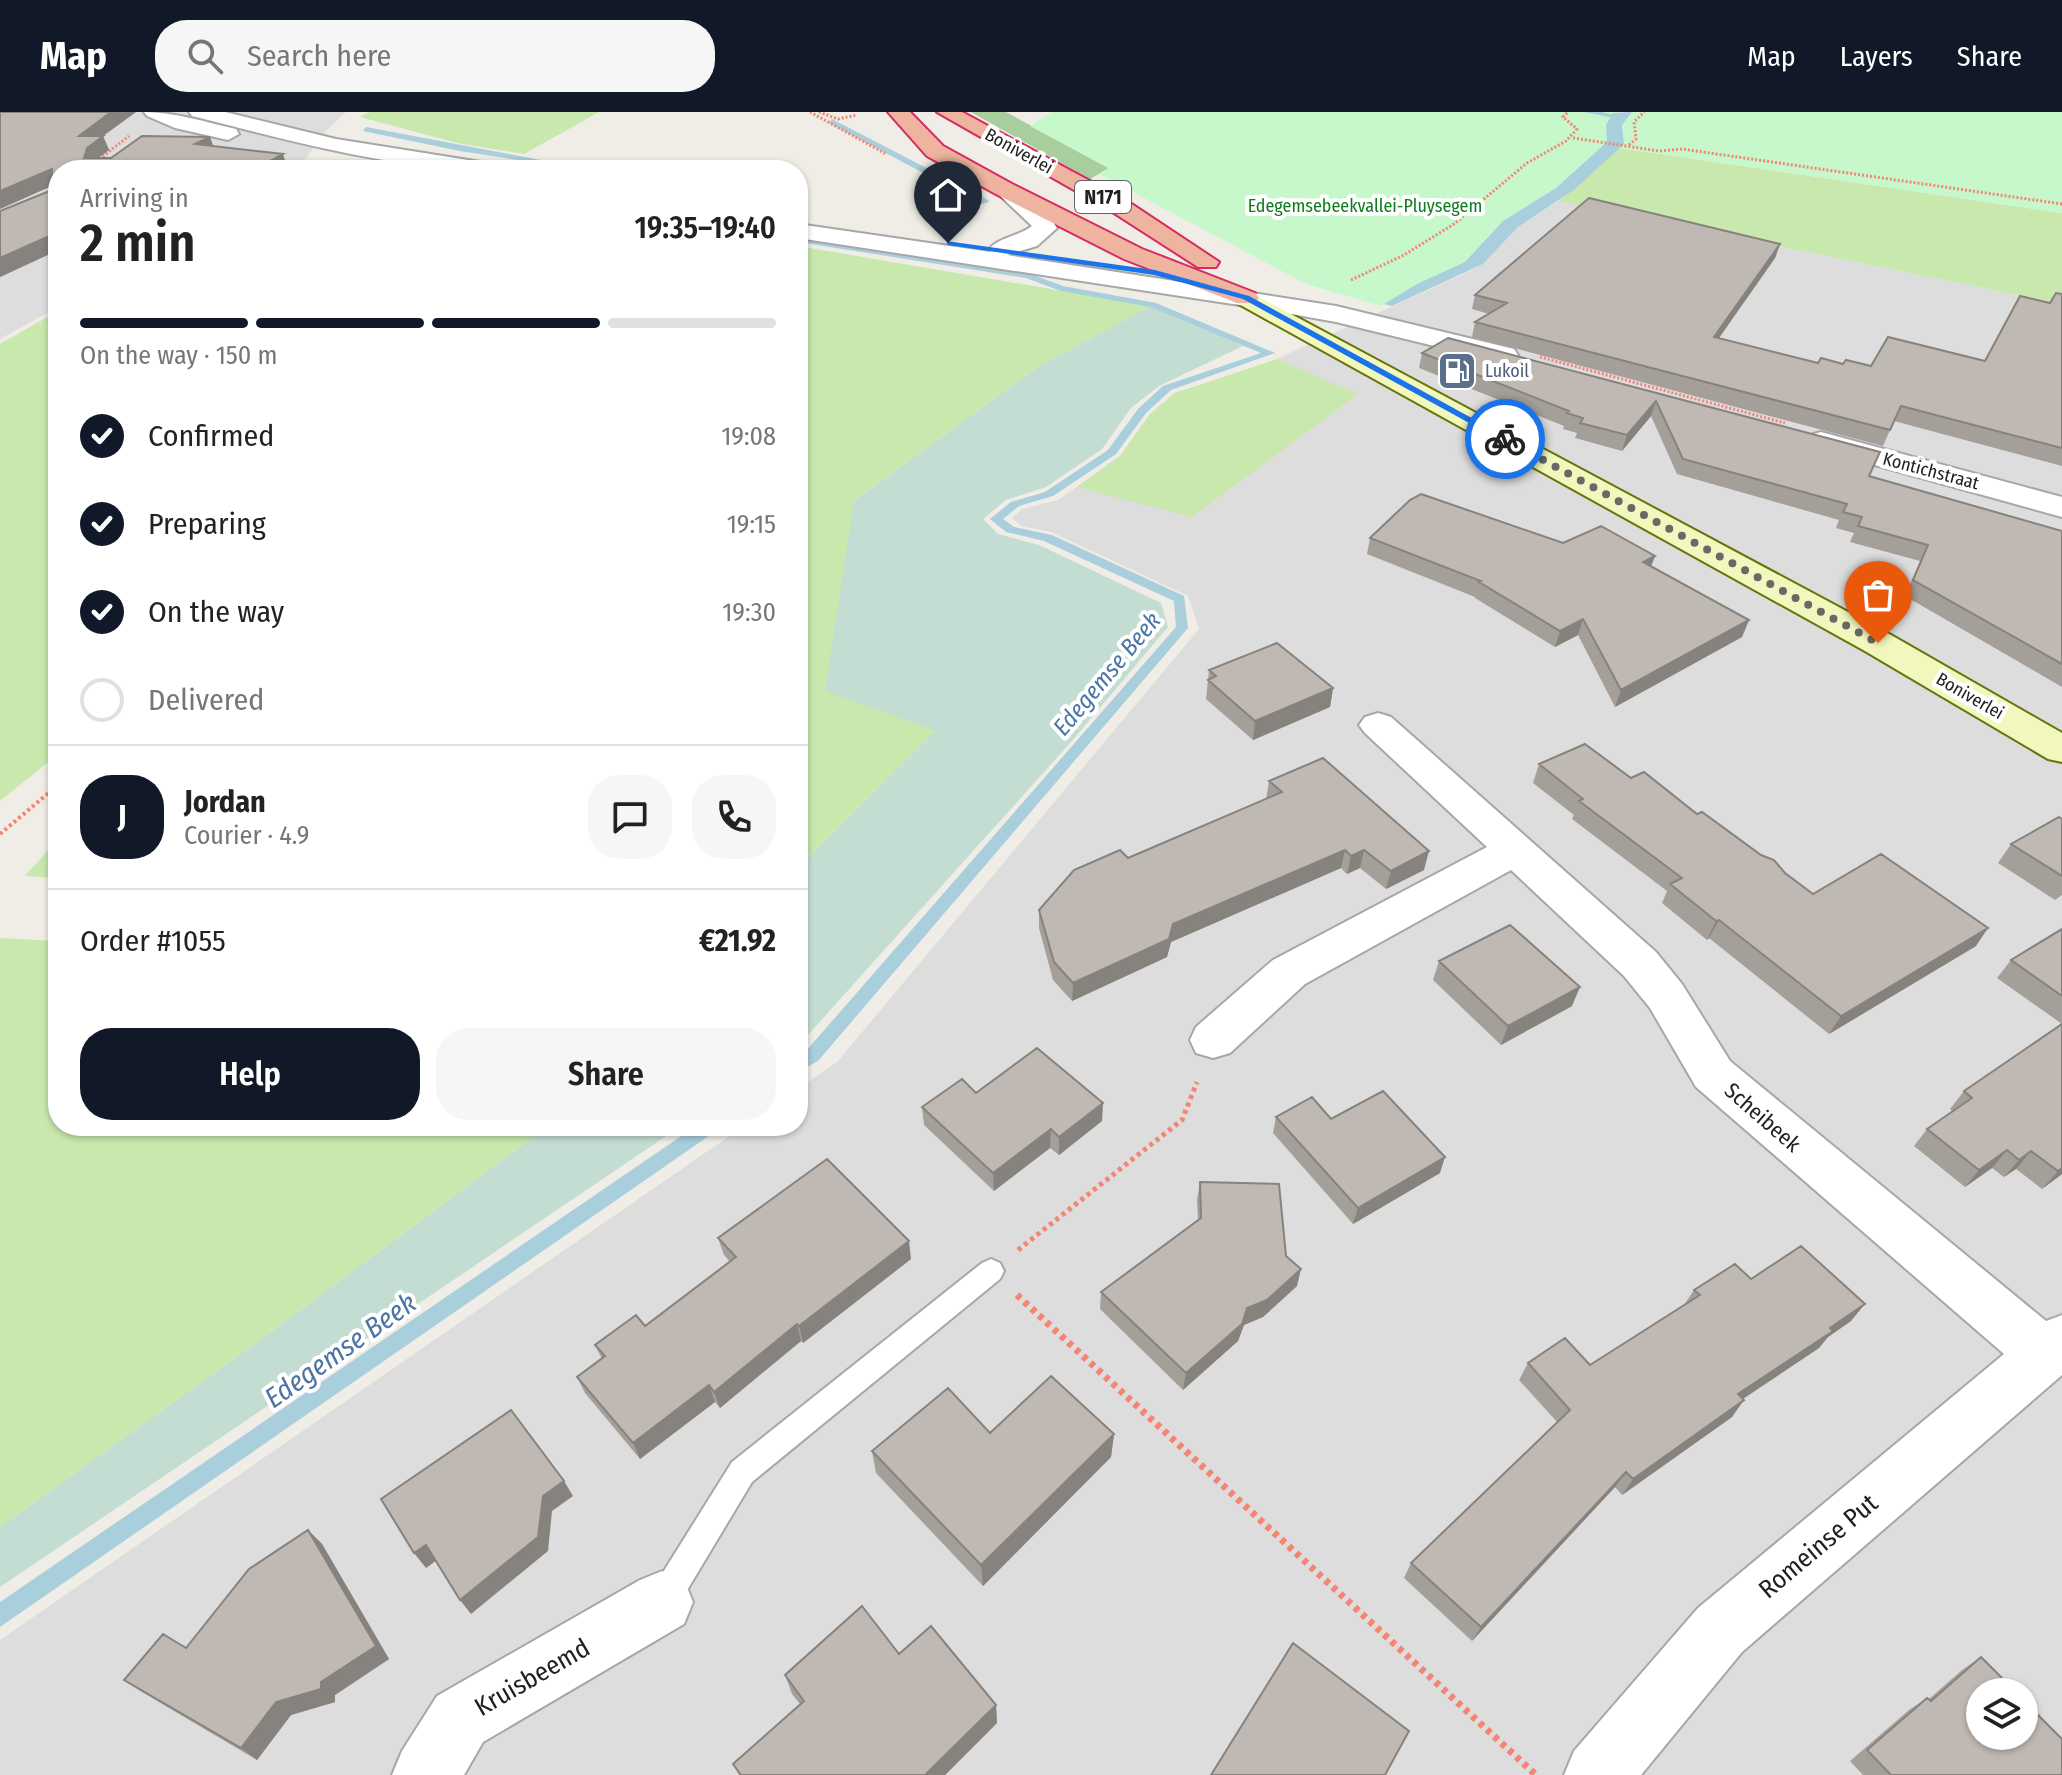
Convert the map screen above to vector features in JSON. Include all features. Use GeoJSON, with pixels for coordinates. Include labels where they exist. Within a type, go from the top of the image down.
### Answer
{"type":"FeatureCollection","features":[{"type":"Feature","properties":{"kind":"highway","name":"Boniverlei"},"geometry":{"type":"LineString","coordinates":[[898,112],[935,151],[1004,189],[1133,254],[1246,298]]}},
{"type":"Feature","properties":{"kind":"highway","name":"Boniverlei"},"geometry":{"type":"LineString","coordinates":[[947,112],[1119,206],[1231,275],[1246,298]]}},
{"type":"Feature","properties":{"kind":"main road","name":"Boniverlei"},"geometry":{"type":"LineString","coordinates":[[1246,298],[1878,643],[2062,750]]}},
{"type":"Feature","properties":{"kind":"street"},"geometry":{"type":"LineString","coordinates":[[154,112],[174,128],[228,127],[379,160]]}},
{"type":"Feature","properties":{"kind":"street"},"geometry":{"type":"LineString","coordinates":[[174,128],[228,127]]}},
{"type":"Feature","properties":{"kind":"street"},"geometry":{"type":"LineString","coordinates":[[297,142],[419,160]]}},
{"type":"Feature","properties":{"kind":"street","name":"Boniverlei"},"geometry":{"type":"LineString","coordinates":[[1001,249],[1028,241],[1045,228],[1040,219],[1004,189]]}},
{"type":"Feature","properties":{"kind":"street"},"geometry":{"type":"LineString","coordinates":[[808,221],[1155,272],[1246,298]]}},
{"type":"Feature","properties":{"kind":"street"},"geometry":{"type":"LineString","coordinates":[[808,232],[1246,298],[1336,314],[1534,359]]}},
{"type":"Feature","properties":{"kind":"street"},"geometry":{"type":"LineString","coordinates":[[1231,275],[1267,292],[1336,314]]}},
{"type":"Feature","properties":{"kind":"street"},"geometry":{"type":"LineString","coordinates":[[1386,375],[1375,358],[1381,347],[1417,333]]}},
{"type":"Feature","properties":{"kind":"street","name":"Kontichstraat"},"geometry":{"type":"LineString","coordinates":[[1790,428],[2062,507]]}},
{"type":"Feature","properties":{"kind":"street","name":"Scheibeek"},"geometry":{"type":"LineString","coordinates":[[1378,725],[1640,964],[1666,996],[1713,1074],[2053,1347]]}},
{"type":"Feature","properties":{"kind":"street"},"geometry":{"type":"LineString","coordinates":[[1213,1040],[1289,972],[1515,850]]}},
{"type":"Feature","properties":{"kind":"street","name":"Romeinse Put"},"geometry":{"type":"LineString","coordinates":[[1598,1775],[1720,1630],[2053,1347]]}},
{"type":"Feature","properties":{"kind":"street","name":"Kruisbeemd"},"geometry":{"type":"LineString","coordinates":[[426,1775],[460,1719],[662,1602]]}},
{"type":"Feature","properties":{"kind":"lane"},"geometry":{"type":"LineString","coordinates":[[662,1602],[742,1472],[991,1271]]}},
{"type":"Feature","properties":{"kind":"path"},"geometry":{"type":"LineString","coordinates":[[1568,112],[1563,117],[1577,129],[1573,138]]}},
{"type":"Feature","properties":{"kind":"path"},"geometry":{"type":"LineString","coordinates":[[1628,145],[1636,139],[1634,122],[1644,112]]}},
{"type":"Feature","properties":{"kind":"path"},"geometry":{"type":"LineString","coordinates":[[812,113],[838,119],[857,115]]}},
{"type":"Feature","properties":{"kind":"path"},"geometry":{"type":"LineString","coordinates":[[1348,281],[1394,261],[1434,237],[1501,189],[1540,153],[1573,138],[1659,151],[1682,149],[2062,204]]}},
{"type":"Feature","properties":{"kind":"path"},"geometry":{"type":"LineString","coordinates":[[1534,359],[1790,428]]}},
{"type":"Feature","properties":{"kind":"path"},"geometry":{"type":"LineString","coordinates":[[0,834],[48,793]]}},
{"type":"Feature","properties":{"kind":"path"},"geometry":{"type":"LineString","coordinates":[[1213,1040],[1182,1120],[991,1271],[1536,1775]]}},
{"type":"Feature","properties":{"kind":"shaded area"},"geometry":{"type":"Polygon","coordinates":[[[0,112],[346,112],[326,131],[304,160],[48,160],[48,313],[0,339],[0,112]]]}},
{"type":"Feature","properties":{"kind":"shaded area"},"geometry":{"type":"Polygon","coordinates":[[[1558,201],[2062,304],[2062,1775],[0,1775],[0,1640],[730,1136],[808,1136],[808,1082],[837,1062],[1199,629],[1188,596],[1051,532],[1021,526],[1012,518],[1022,509],[1058,500],[1120,456],[1150,414],[1175,393],[1261,366],[1483,264],[1518,227],[1558,201]]]}},
{"type":"Feature","properties":{"kind":"green space"},"geometry":{"type":"Polygon","coordinates":[[[369,112],[599,112],[524,154],[457,143],[360,117],[369,112]]]}},
{"type":"Feature","properties":{"kind":"green space"},"geometry":{"type":"Polygon","coordinates":[[[971,112],[1006,112],[1109,168],[1090,179],[971,112]]]}},
{"type":"Feature","properties":{"kind":"green space","name":"Edegemsebeekvallei-Pluysegem"},"geometry":{"type":"Polygon","coordinates":[[[1052,112],[1616,112],[1606,125],[1607,142],[1556,188],[1503,221],[1465,262],[1417,284],[1381,306],[1306,284],[1099,174],[1108,168],[1030,126],[1052,112]]]}},
{"type":"Feature","properties":{"kind":"green space"},"geometry":{"type":"Polygon","coordinates":[[[1632,112],[2062,112],[2062,213],[1619,148],[1624,144],[1622,125],[1632,112]]]}},
{"type":"Feature","properties":{"kind":"green space"},"geometry":{"type":"Polygon","coordinates":[[[1619,148],[2062,213],[2062,304],[1558,201],[1619,148]]]}},
{"type":"Feature","properties":{"kind":"green space"},"geometry":{"type":"Polygon","coordinates":[[[808,248],[1151,306],[1039,366],[854,501],[936,731],[808,858],[808,248]]]}},
{"type":"Feature","properties":{"kind":"green space"},"geometry":{"type":"Polygon","coordinates":[[[1151,306],[1192,321],[1243,346],[1159,386],[1131,408],[1102,449],[1046,487],[1006,500],[983,519],[998,534],[1039,545],[1161,603],[1168,627],[1071,742],[808,1035],[808,858],[936,731],[825,691],[854,501],[1039,366],[1151,306]]]}},
{"type":"Feature","properties":{"kind":"green space"},"geometry":{"type":"Polygon","coordinates":[[[48,317],[48,762],[0,801],[0,344],[48,317]]]}},
{"type":"Feature","properties":{"kind":"green space"},"geometry":{"type":"Polygon","coordinates":[[[1277,359],[1358,394],[1192,517],[1077,487],[1120,456],[1150,414],[1175,393],[1277,359]]]}},
{"type":"Feature","properties":{"kind":"green space"},"geometry":{"type":"Polygon","coordinates":[[[48,850],[48,877],[25,876],[48,850]]]}},
{"type":"Feature","properties":{"kind":"green space"},"geometry":{"type":"Polygon","coordinates":[[[0,938],[48,940],[48,1136],[535,1136],[256,1343],[0,1527],[0,938]]]}},
{"type":"Feature","properties":{"kind":"green space"},"geometry":{"type":"Polygon","coordinates":[[[535,1136],[666,1136],[0,1587],[0,1527],[256,1343],[535,1136]]]}},
{"type":"Feature","properties":{"kind":"water"},"geometry":{"type":"Polygon","coordinates":[[[1632,112],[1622,125],[1624,144],[1575,189],[1518,227],[1483,264],[1392,306],[1384,304],[1417,284],[1465,262],[1503,221],[1556,188],[1607,142],[1606,125],[1613,113],[1632,112]]]}},
{"type":"Feature","properties":{"kind":"building"},"geometry":{"type":"Polygon","coordinates":[[[0,112],[111,112],[79,136],[103,136],[87,148],[84,158],[111,158],[142,136],[210,137],[195,144],[283,154],[272,160],[48,160],[48,171],[0,191],[0,112]]]}},
{"type":"Feature","properties":{"kind":"building"},"geometry":{"type":"Polygon","coordinates":[[[48,192],[48,237],[0,258],[0,211],[48,192]]]}},
{"type":"Feature","properties":{"kind":"building"},"geometry":{"type":"Polygon","coordinates":[[[1589,198],[1780,244],[1714,337],[1818,363],[1821,358],[1843,364],[1846,360],[1871,366],[1888,337],[1985,361],[2020,296],[2050,303],[2056,293],[2062,294],[2062,448],[1901,406],[1890,430],[1475,322],[1507,303],[1475,295],[1589,198]]]}},
{"type":"Feature","properties":{"kind":"building"},"geometry":{"type":"Polygon","coordinates":[[[1448,338],[1880,452],[1869,476],[2062,531],[2062,664],[1913,580],[1928,545],[1858,526],[1862,517],[1843,512],[1847,504],[1683,459],[1656,401],[1627,435],[1580,423],[1583,418],[1567,413],[1569,411],[1422,353],[1448,338]]]}},
{"type":"Feature","properties":{"kind":"building"},"geometry":{"type":"Polygon","coordinates":[[[1421,494],[1563,543],[1601,526],[1655,556],[1643,562],[1749,620],[1621,690],[1583,619],[1560,631],[1481,581],[1370,538],[1410,500],[1421,494]]]}},
{"type":"Feature","properties":{"kind":"building"},"geometry":{"type":"Polygon","coordinates":[[[1277,643],[1333,688],[1255,721],[1208,680],[1216,676],[1209,670],[1277,643]]]}},
{"type":"Feature","properties":{"kind":"building"},"geometry":{"type":"Polygon","coordinates":[[[1585,744],[1631,778],[1644,772],[1697,814],[1702,812],[1761,855],[1774,860],[1785,873],[1813,894],[1881,854],[1988,928],[1841,1016],[1670,884],[1682,878],[1579,801],[1583,799],[1539,764],[1585,744]]]}},
{"type":"Feature","properties":{"kind":"building"},"geometry":{"type":"Polygon","coordinates":[[[1323,758],[1429,851],[1391,871],[1364,850],[1351,856],[1345,850],[1173,924],[1169,939],[1073,983],[1054,962],[1039,910],[1074,870],[1120,850],[1128,858],[1282,792],[1269,781],[1323,758]]]}},
{"type":"Feature","properties":{"kind":"building"},"geometry":{"type":"Polygon","coordinates":[[[2059,817],[2062,819],[2062,876],[2011,844],[2059,817]]]}},
{"type":"Feature","properties":{"kind":"building"},"geometry":{"type":"Polygon","coordinates":[[[1510,925],[1580,987],[1508,1026],[1439,961],[1510,925]]]}},
{"type":"Feature","properties":{"kind":"building"},"geometry":{"type":"Polygon","coordinates":[[[2062,929],[2062,996],[2011,960],[2062,929]]]}},
{"type":"Feature","properties":{"kind":"building"},"geometry":{"type":"Polygon","coordinates":[[[2062,1024],[2062,1168],[2058,1171],[2031,1151],[2019,1160],[2007,1150],[1979,1170],[1927,1129],[1972,1098],[1964,1091],[2062,1024]]]}},
{"type":"Feature","properties":{"kind":"building"},"geometry":{"type":"Polygon","coordinates":[[[1037,1048],[1103,1103],[1059,1137],[1051,1129],[993,1173],[922,1107],[962,1079],[976,1093],[1037,1048]]]}},
{"type":"Feature","properties":{"kind":"building"},"geometry":{"type":"Polygon","coordinates":[[[1383,1091],[1445,1157],[1358,1208],[1276,1117],[1312,1097],[1331,1119],[1383,1091]]]}},
{"type":"Feature","properties":{"kind":"building"},"geometry":{"type":"Polygon","coordinates":[[[827,1159],[909,1241],[799,1326],[797,1324],[714,1392],[709,1385],[633,1443],[577,1377],[605,1356],[595,1345],[636,1315],[645,1326],[736,1257],[718,1238],[827,1159]]]}},
{"type":"Feature","properties":{"kind":"building"},"geometry":{"type":"Polygon","coordinates":[[[1200,1182],[1279,1184],[1286,1256],[1301,1269],[1267,1300],[1247,1308],[1242,1324],[1186,1373],[1101,1292],[1201,1218],[1200,1182]]]}},
{"type":"Feature","properties":{"kind":"building"},"geometry":{"type":"Polygon","coordinates":[[[1801,1246],[1865,1304],[1830,1328],[1833,1331],[1738,1394],[1744,1400],[1633,1479],[1626,1472],[1481,1627],[1411,1563],[1570,1410],[1528,1363],[1565,1338],[1590,1365],[1700,1295],[1694,1290],[1735,1264],[1751,1279],[1801,1246]]]}},
{"type":"Feature","properties":{"kind":"building"},"geometry":{"type":"Polygon","coordinates":[[[1051,1376],[1114,1434],[981,1565],[872,1451],[948,1388],[990,1433],[1051,1376]]]}},
{"type":"Feature","properties":{"kind":"building"},"geometry":{"type":"Polygon","coordinates":[[[511,1410],[564,1481],[543,1496],[538,1537],[460,1600],[426,1545],[414,1553],[381,1499],[511,1410]]]}},
{"type":"Feature","properties":{"kind":"building"},"geometry":{"type":"Polygon","coordinates":[[[308,1530],[376,1646],[321,1682],[321,1689],[276,1702],[241,1748],[124,1680],[163,1634],[186,1648],[249,1569],[308,1530]]]}},
{"type":"Feature","properties":{"kind":"building"},"geometry":{"type":"Polygon","coordinates":[[[862,1606],[899,1654],[931,1626],[996,1705],[925,1775],[741,1775],[733,1764],[804,1701],[785,1675],[862,1606]]]}},
{"type":"Feature","properties":{"kind":"building"},"geometry":{"type":"Polygon","coordinates":[[[1293,1643],[1409,1731],[1385,1775],[1211,1775],[1293,1643]]]}},
{"type":"Feature","properties":{"kind":"building"},"geometry":{"type":"Polygon","coordinates":[[[1981,1657],[2002,1678],[1966,1678],[1966,1750],[2038,1750],[2038,1715],[2062,1739],[2062,1775],[1891,1775],[1867,1750],[1927,1698],[1931,1701],[1981,1657]]]}},
{"type":"Feature","properties":{"kind":"waterway"},"geometry":{"type":"LineString","coordinates":[[1588,112],[1619,117]]}},
{"type":"Feature","properties":{"kind":"waterway"},"geometry":{"type":"LineString","coordinates":[[832,121],[985,202]]}},
{"type":"Feature","properties":{"kind":"waterway"},"geometry":{"type":"LineString","coordinates":[[366,129],[531,160]]}},
{"type":"Feature","properties":{"kind":"waterway","name":"Edegemse Beek"},"geometry":{"type":"LineString","coordinates":[[808,241],[1028,276],[1061,288],[1153,305],[1270,353],[1167,388],[1142,411],[1112,452],[1049,494],[1015,504],[996,519],[1010,530],[1048,538],[1180,599],[1182,628],[808,1059]]}},
{"type":"Feature","properties":{"kind":"waterway","name":"Edegemse Beek"},"geometry":{"type":"LineString","coordinates":[[0,1616],[696,1136]]}},
{"type":"Feature","properties":{"kind":"way so far"},"geometry":{"type":"LineString","coordinates":[[1505,439],[1878,643]]}},
{"type":"Feature","properties":{"kind":"place","name":"Lukoil"},"geometry":{"type":"Point","coordinates":[1457,371]}},
{"type":"Feature","properties":{"kind":"route"},"geometry":{"type":"LineString","coordinates":[[948,243],[1155,272],[1246,298],[1505,439]]}}]}
